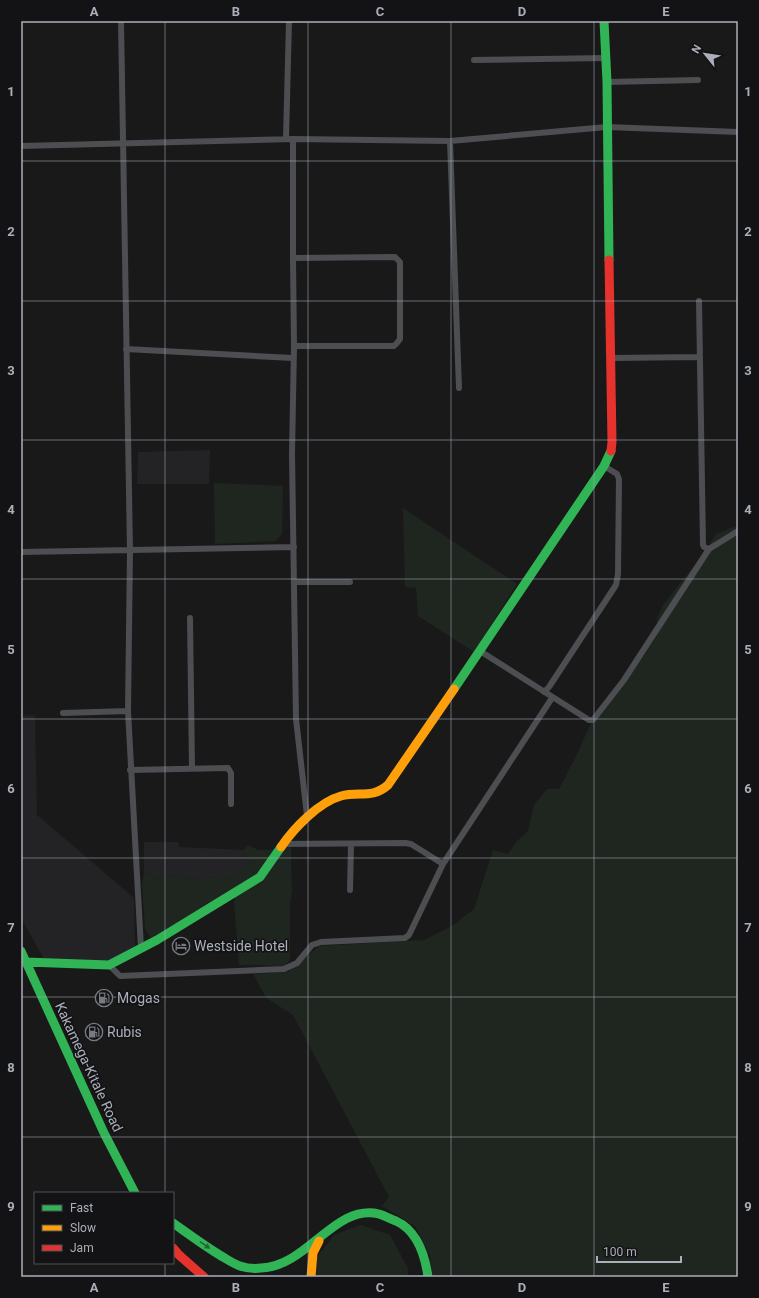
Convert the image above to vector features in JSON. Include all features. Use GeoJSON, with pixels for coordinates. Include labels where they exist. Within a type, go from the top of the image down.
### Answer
{"type":"FeatureCollection","features":[{"type":"Feature","properties":{"kind":"main road"},"geometry":{"type":"LineString","coordinates":[[26,962],[109,965],[157,940],[254,881],[264,872],[283,844],[307,816],[341,796],[375,793],[382,790],[388,784],[480,651],[604,466],[612,446],[607,82],[604,21]]}},
{"type":"Feature","properties":{"kind":"main road","name":"Kakamega-Kitale Road"},"geometry":{"type":"LineString","coordinates":[[21,951],[104,1133],[134,1192]]}},
{"type":"Feature","properties":{"kind":"main road"},"geometry":{"type":"LineString","coordinates":[[174,1224],[216,1253],[238,1265],[252,1268],[267,1268],[291,1260],[308,1248],[334,1225],[350,1217],[365,1213],[376,1214],[392,1218],[404,1225],[415,1236],[423,1250],[428,1277]]}},
{"type":"Feature","properties":{"kind":"main road"},"geometry":{"type":"LineString","coordinates":[[311,1277],[313,1253],[324,1234]]}},
{"type":"Feature","properties":{"kind":"main road"},"geometry":{"type":"LineString","coordinates":[[174,1249],[204,1277]]}},
{"type":"Feature","properties":{"kind":"street"},"geometry":{"type":"LineString","coordinates":[[121,21],[130,551],[128,711],[130,770],[141,948]]}},
{"type":"Feature","properties":{"kind":"street"},"geometry":{"type":"LineString","coordinates":[[286,139],[289,21]]}},
{"type":"Feature","properties":{"kind":"street"},"geometry":{"type":"LineString","coordinates":[[474,60],[606,58]]}},
{"type":"Feature","properties":{"kind":"street"},"geometry":{"type":"LineString","coordinates":[[607,82],[698,80]]}},
{"type":"Feature","properties":{"kind":"street"},"geometry":{"type":"LineString","coordinates":[[21,146],[286,139],[450,140],[607,127],[738,132]]}},
{"type":"Feature","properties":{"kind":"street"},"geometry":{"type":"LineString","coordinates":[[293,139],[294,346],[292,454],[296,719],[307,816]]}},
{"type":"Feature","properties":{"kind":"street"},"geometry":{"type":"LineString","coordinates":[[450,140],[459,388]]}},
{"type":"Feature","properties":{"kind":"street"},"geometry":{"type":"LineString","coordinates":[[293,258],[395,257],[400,262],[400,339],[394,346],[294,346]]}},
{"type":"Feature","properties":{"kind":"street"},"geometry":{"type":"LineString","coordinates":[[699,301],[703,545],[709,549]]}},
{"type":"Feature","properties":{"kind":"street"},"geometry":{"type":"LineString","coordinates":[[126,349],[293,358]]}},
{"type":"Feature","properties":{"kind":"street"},"geometry":{"type":"LineString","coordinates":[[610,358],[700,357]]}},
{"type":"Feature","properties":{"kind":"street"},"geometry":{"type":"LineString","coordinates":[[544,692],[550,687],[616,585],[618,574],[619,479],[617,474],[604,466]]}},
{"type":"Feature","properties":{"kind":"street"},"geometry":{"type":"LineString","coordinates":[[480,651],[552,698],[589,720],[593,720],[624,680],[709,549],[738,531]]}},
{"type":"Feature","properties":{"kind":"street"},"geometry":{"type":"LineString","coordinates":[[21,552],[294,547]]}},
{"type":"Feature","properties":{"kind":"street"},"geometry":{"type":"LineString","coordinates":[[294,582],[350,582]]}},
{"type":"Feature","properties":{"kind":"street"},"geometry":{"type":"LineString","coordinates":[[190,618],[192,768]]}},
{"type":"Feature","properties":{"kind":"street"},"geometry":{"type":"LineString","coordinates":[[109,965],[120,976],[284,969],[297,963],[312,945],[321,942],[404,938],[409,935],[443,864],[552,698]]}},
{"type":"Feature","properties":{"kind":"street"},"geometry":{"type":"LineString","coordinates":[[63,713],[128,711]]}},
{"type":"Feature","properties":{"kind":"street"},"geometry":{"type":"LineString","coordinates":[[130,770],[228,768],[231,773],[231,804]]}},
{"type":"Feature","properties":{"kind":"street"},"geometry":{"type":"LineString","coordinates":[[283,844],[408,843],[443,864]]}},
{"type":"Feature","properties":{"kind":"street"},"geometry":{"type":"LineString","coordinates":[[350,890],[351,844]]}},
{"type":"Feature","properties":{"kind":"shaded area"},"geometry":{"type":"Polygon","coordinates":[[[210,450],[209,484],[137,484],[138,452],[210,450]]]}},
{"type":"Feature","properties":{"kind":"shaded area"},"geometry":{"type":"Polygon","coordinates":[[[214,483],[283,486],[282,534],[276,541],[215,544],[214,483]]]}},
{"type":"Feature","properties":{"kind":"shaded area"},"geometry":{"type":"Polygon","coordinates":[[[403,508],[517,584],[474,652],[418,616],[416,588],[405,587],[403,508]]]}},
{"type":"Feature","properties":{"kind":"shaded area"},"geometry":{"type":"Polygon","coordinates":[[[738,525],[738,1277],[431,1277],[430,1256],[415,1226],[382,1206],[389,1197],[293,1015],[266,998],[253,974],[288,972],[319,946],[424,940],[452,926],[474,909],[493,850],[508,854],[516,842],[528,831],[534,805],[547,789],[559,789],[590,725],[627,681],[657,636],[657,618],[663,605],[700,558],[716,534],[738,525]]]}},
{"type":"Feature","properties":{"kind":"shaded area"},"geometry":{"type":"Polygon","coordinates":[[[35,715],[37,815],[134,898],[135,946],[116,961],[44,959],[21,918],[21,716],[35,715]]]}},
{"type":"Feature","properties":{"kind":"shaded area"},"geometry":{"type":"Polygon","coordinates":[[[144,842],[178,842],[179,847],[244,850],[245,856],[253,859],[230,879],[209,877],[192,880],[180,876],[163,877],[153,881],[152,874],[144,873],[144,842]]]}},
{"type":"Feature","properties":{"kind":"shaded area"},"geometry":{"type":"Polygon","coordinates":[[[248,845],[258,850],[275,850],[252,879],[151,938],[145,929],[142,884],[144,873],[152,874],[154,881],[163,877],[180,876],[192,880],[209,877],[230,879],[252,860],[245,856],[244,850],[248,845]]]}},
{"type":"Feature","properties":{"kind":"shaded area"},"geometry":{"type":"Polygon","coordinates":[[[284,847],[291,847],[292,891],[290,903],[290,959],[285,966],[239,965],[234,903],[235,897],[284,847]]]}},
{"type":"Feature","properties":{"kind":"shaded area"},"geometry":{"type":"Polygon","coordinates":[[[361,1225],[390,1235],[408,1268],[408,1277],[316,1277],[317,1257],[334,1235],[361,1225]]]}},
{"type":"Feature","properties":{"kind":"traffic: fast"},"geometry":{"type":"LineString","coordinates":[[604,21],[607,82],[609,260]]}},
{"type":"Feature","properties":{"kind":"traffic: fast"},"geometry":{"type":"LineString","coordinates":[[454,689],[604,466],[611,451]]}},
{"type":"Feature","properties":{"kind":"traffic: fast"},"geometry":{"type":"LineString","coordinates":[[26,962],[109,965],[157,940],[260,877],[281,847]]}},
{"type":"Feature","properties":{"kind":"traffic: fast"},"geometry":{"type":"LineString","coordinates":[[21,951],[104,1133],[134,1192]]}},
{"type":"Feature","properties":{"kind":"traffic: fast"},"geometry":{"type":"LineString","coordinates":[[174,1224],[233,1263],[240,1266],[258,1268],[277,1265],[293,1258],[334,1226],[348,1218],[363,1213],[379,1214],[404,1225],[415,1237],[425,1260],[428,1277]]}},
{"type":"Feature","properties":{"kind":"traffic: slow"},"geometry":{"type":"LineString","coordinates":[[281,847],[300,824],[324,804],[341,796],[376,792],[388,785],[454,689]]}},
{"type":"Feature","properties":{"kind":"traffic: slow"},"geometry":{"type":"LineString","coordinates":[[311,1277],[313,1253],[319,1241]]}},
{"type":"Feature","properties":{"kind":"traffic: jam"},"geometry":{"type":"LineString","coordinates":[[609,260],[611,451]]}},
{"type":"Feature","properties":{"kind":"traffic: jam"},"geometry":{"type":"LineString","coordinates":[[174,1249],[204,1277]]}},
{"type":"Feature","properties":{"kind":"place","name":"Westside Hotel"},"geometry":{"type":"Point","coordinates":[181,946]}},
{"type":"Feature","properties":{"kind":"place","name":"Mogas"},"geometry":{"type":"Point","coordinates":[104,998]}},
{"type":"Feature","properties":{"kind":"place","name":"Rubis"},"geometry":{"type":"Point","coordinates":[94,1032]}}]}
